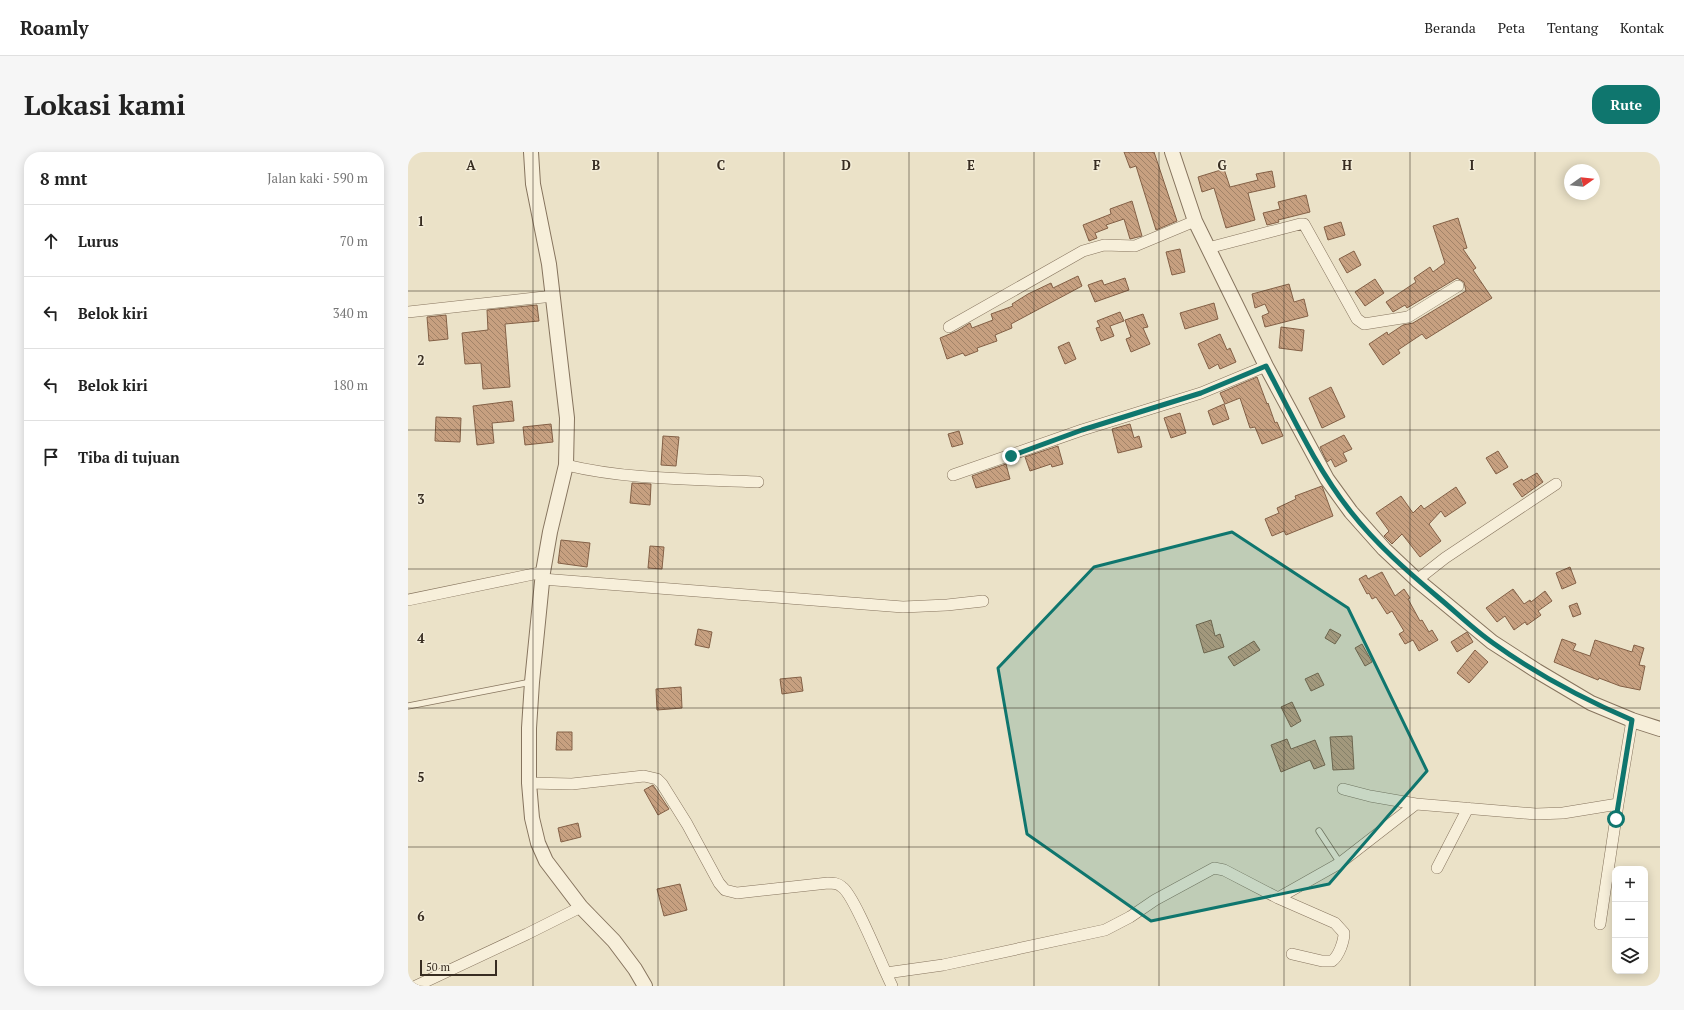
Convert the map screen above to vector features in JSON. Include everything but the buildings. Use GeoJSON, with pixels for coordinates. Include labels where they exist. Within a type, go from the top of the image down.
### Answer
{"type":"FeatureCollection","features":[{"type":"Feature","properties":{"kind":"street"},"geometry":{"type":"LineString","coordinates":[[531,152],[534,184],[543,229],[553,296],[567,418],[566,465],[550,532],[543,575],[532,682],[529,728],[529,783],[532,818],[538,843],[546,861],[581,906],[614,941],[635,969],[645,986]]}},
{"type":"Feature","properties":{"kind":"street"},"geometry":{"type":"LineString","coordinates":[[1172,152],[1195,221],[1266,366],[1327,479],[1351,512],[1384,549],[1417,580],[1498,646],[1537,671],[1591,702],[1632,720],[1660,728]]}},
{"type":"Feature","properties":{"kind":"street"},"geometry":{"type":"LineString","coordinates":[[949,327],[1083,250],[1104,245],[1135,246],[1195,221]]}},
{"type":"Feature","properties":{"kind":"street"},"geometry":{"type":"LineString","coordinates":[[1208,248],[1304,224],[1357,319],[1364,324],[1400,319],[1414,314],[1458,286]]}},
{"type":"Feature","properties":{"kind":"street"},"geometry":{"type":"LineString","coordinates":[[408,312],[553,296]]}},
{"type":"Feature","properties":{"kind":"street"},"geometry":{"type":"LineString","coordinates":[[953,475],[1082,430],[1201,393],[1266,366]]}},
{"type":"Feature","properties":{"kind":"street"},"geometry":{"type":"LineString","coordinates":[[566,465],[593,471],[642,476],[758,482]]}},
{"type":"Feature","properties":{"kind":"street"},"geometry":{"type":"LineString","coordinates":[[1417,580],[1445,558],[1556,484]]}},
{"type":"Feature","properties":{"kind":"street"},"geometry":{"type":"LineString","coordinates":[[408,600],[543,575],[903,607],[947,605],[983,601]]}},
{"type":"Feature","properties":{"kind":"street"},"geometry":{"type":"LineString","coordinates":[[1600,924],[1632,720]]}},
{"type":"Feature","properties":{"kind":"street"},"geometry":{"type":"LineString","coordinates":[[529,783],[572,784],[644,776],[657,779],[662,784],[687,824],[719,883],[725,890],[737,893],[828,883],[836,883],[842,886],[851,898],[892,986]]}},
{"type":"Feature","properties":{"kind":"street"},"geometry":{"type":"LineString","coordinates":[[1343,790],[1416,804],[1547,814],[1618,804]]}},
{"type":"Feature","properties":{"kind":"street"},"geometry":{"type":"LineString","coordinates":[[1278,898],[1340,863],[1416,804]]}},
{"type":"Feature","properties":{"kind":"street"},"geometry":{"type":"LineString","coordinates":[[1437,868],[1468,808]]}},
{"type":"Feature","properties":{"kind":"street"},"geometry":{"type":"LineString","coordinates":[[886,973],[942,965],[1105,930],[1130,917],[1155,900],[1214,868],[1224,870],[1278,898],[1335,924],[1344,933],[1336,958],[1332,961],[1322,961],[1292,954]]}},
{"type":"Feature","properties":{"kind":"street"},"geometry":{"type":"LineString","coordinates":[[416,986],[505,945],[581,906]]}},
{"type":"Feature","properties":{"kind":"lane"},"geometry":{"type":"LineString","coordinates":[[408,706],[532,682]]}},
{"type":"Feature","properties":{"kind":"lane"},"geometry":{"type":"LineString","coordinates":[[1319,831],[1340,863]]}},
{"type":"Feature","properties":{"kind":"highlighted area"},"geometry":{"type":"Polygon","coordinates":[[[1232,532],[1348,608],[1427,771],[1329,884],[1151,921],[1027,834],[998,668],[1094,567],[1232,532]]]}},
{"type":"Feature","properties":{"kind":"route"},"geometry":{"type":"LineString","coordinates":[[1011,456],[1082,430],[1201,393],[1266,366],[1327,479],[1351,512],[1384,549],[1417,580],[1492,642],[1537,671],[1591,702],[1632,720],[1616,819]]}}]}
